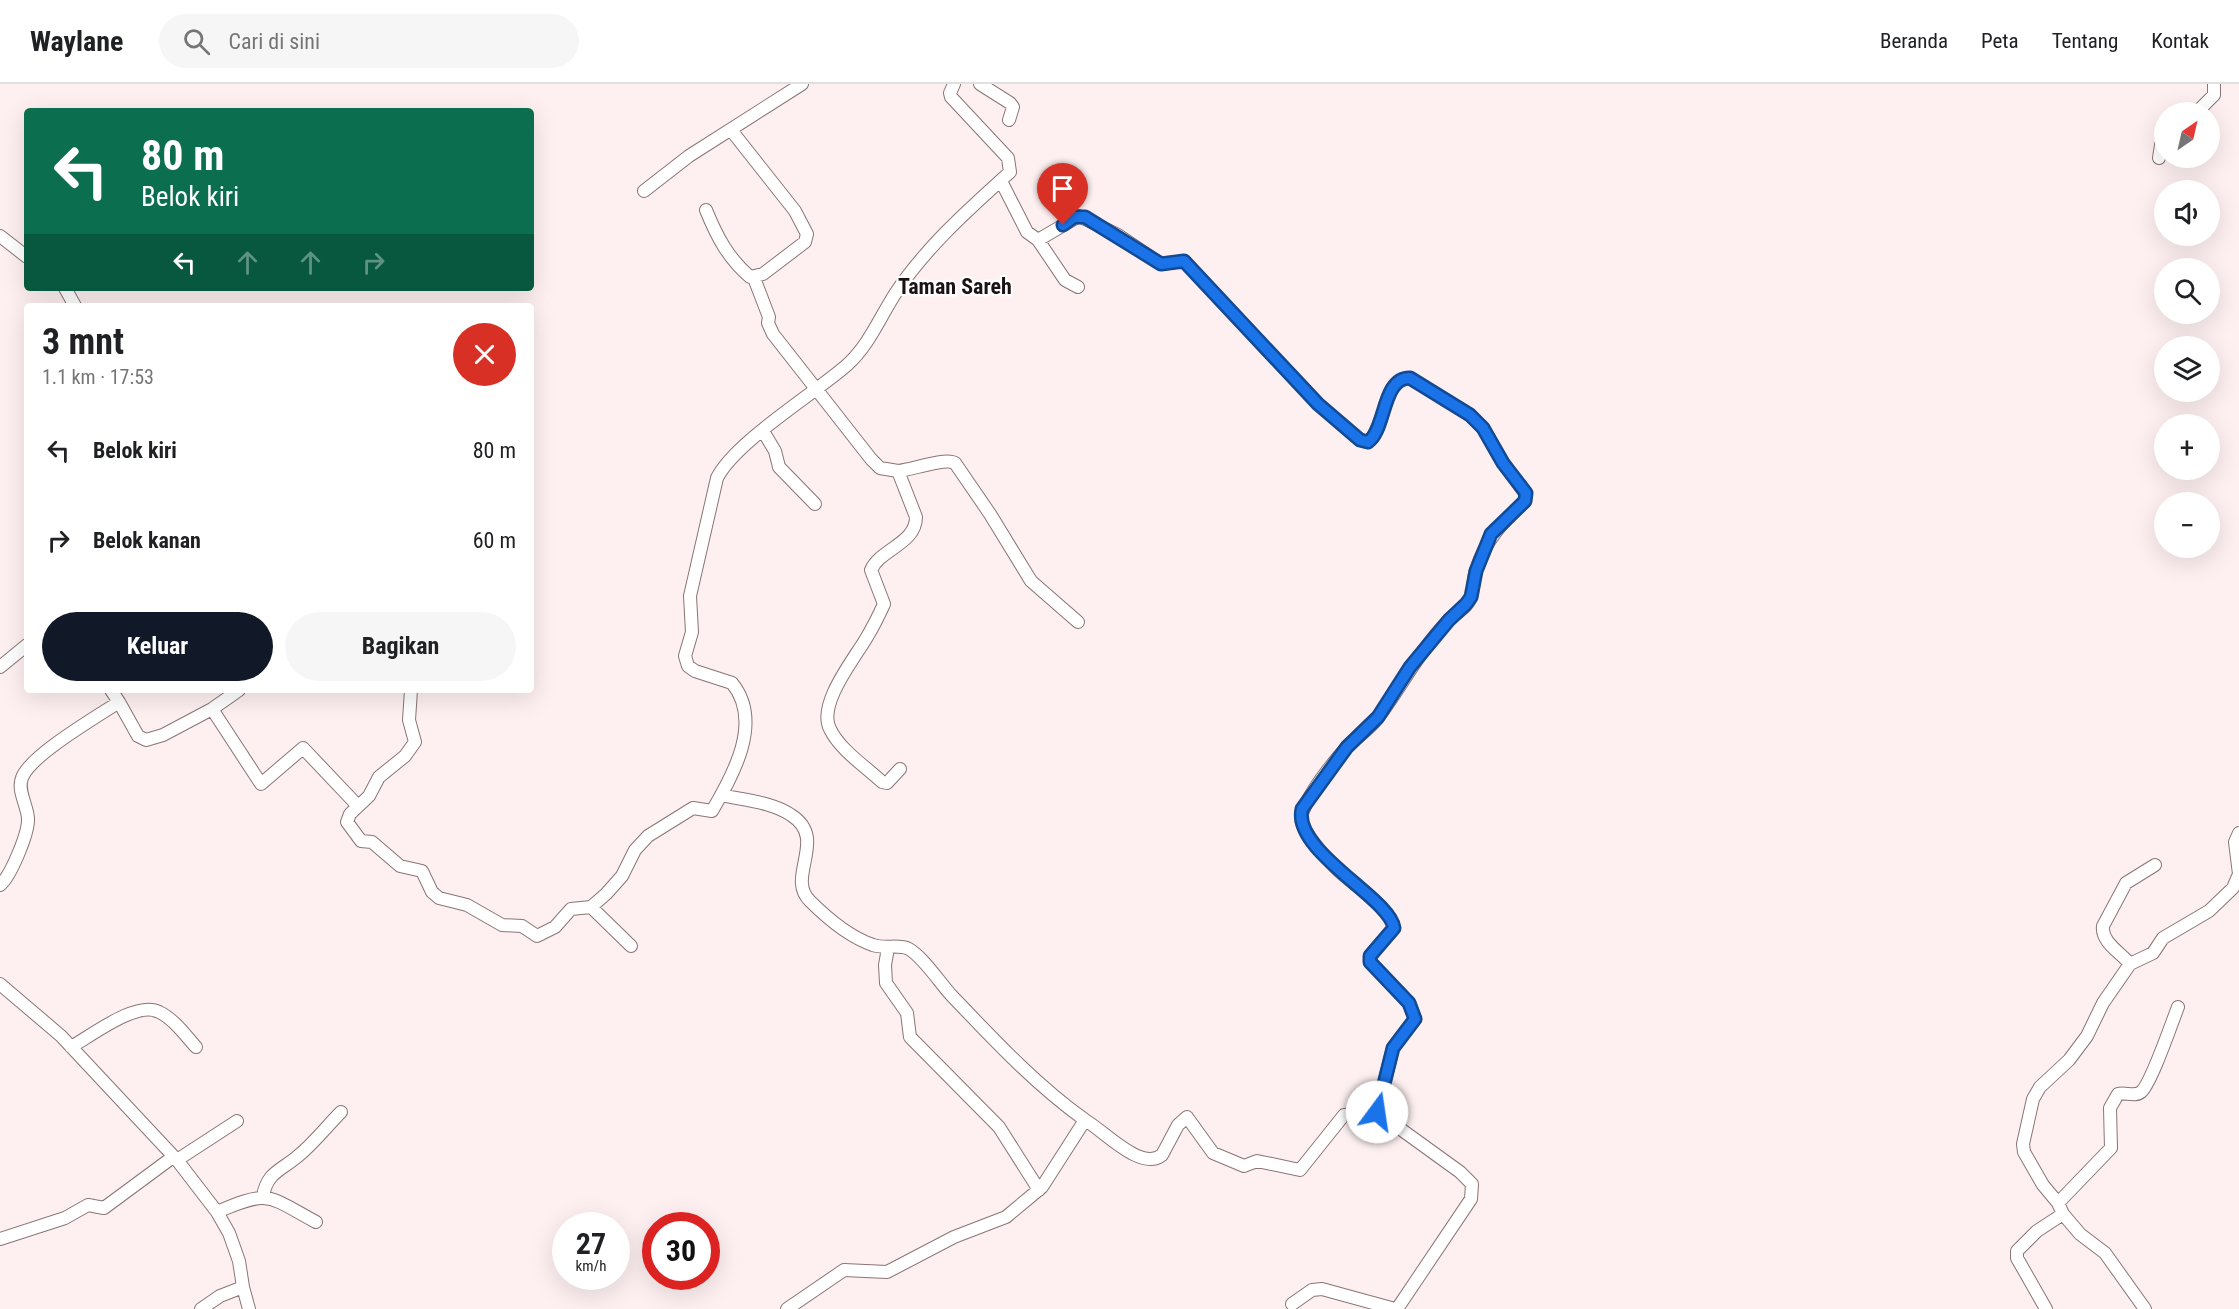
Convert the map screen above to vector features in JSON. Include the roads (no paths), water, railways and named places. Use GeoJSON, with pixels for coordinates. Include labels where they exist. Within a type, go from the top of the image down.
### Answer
{"type":"FeatureCollection","features":[{"type":"Feature","properties":{"kind":"street"},"geometry":{"type":"LineString","coordinates":[[644,191],[689,156],[802,84]]}},
{"type":"Feature","properties":{"kind":"street"},"geometry":{"type":"LineString","coordinates":[[411,693],[409,720],[415,742],[405,756],[379,777],[369,796],[350,814],[347,822],[358,837],[372,842],[398,865],[422,871],[432,892],[443,900],[467,905],[502,925],[522,926],[537,936],[555,927],[571,909],[591,907],[616,886],[635,850],[648,836],[693,808],[711,812],[721,795],[747,729],[746,715],[737,689],[732,683],[695,671],[686,663],[685,656],[692,625],[689,606],[717,478],[721,469],[740,450],[848,364],[867,343],[894,296],[922,257],[1010,172],[1010,161],[951,97],[950,93],[954,84]]}},
{"type":"Feature","properties":{"kind":"street"},"geometry":{"type":"LineString","coordinates":[[980,84],[1010,103],[1013,107],[1009,120]]}},
{"type":"Feature","properties":{"kind":"street"},"geometry":{"type":"LineString","coordinates":[[2207,102],[2214,95],[2214,84]]}},
{"type":"Feature","properties":{"kind":"street"},"geometry":{"type":"LineString","coordinates":[[731,130],[795,211],[807,234],[805,242],[797,250],[754,278]]}},
{"type":"Feature","properties":{"kind":"street"},"geometry":{"type":"LineString","coordinates":[[1001,181],[1028,232],[1038,240],[1065,280],[1078,287]]}},
{"type":"Feature","properties":{"kind":"street"},"geometry":{"type":"LineString","coordinates":[[706,210],[720,244],[734,262],[754,278],[773,334],[878,467],[898,471],[914,470],[947,460],[955,463],[990,514],[1031,581],[1078,622]]}},
{"type":"Feature","properties":{"kind":"street"},"geometry":{"type":"LineString","coordinates":[[1038,240],[1079,216],[1118,235],[1161,264],[1184,261],[1318,404],[1360,440],[1368,442],[1375,436],[1393,388],[1401,380],[1410,378],[1470,415],[1483,428],[1503,463],[1526,493],[1525,501],[1491,534],[1476,571],[1471,597],[1410,667],[1378,717],[1347,747],[1302,809],[1302,822],[1320,851],[1338,871],[1381,908],[1394,924],[1394,928],[1370,956],[1370,962],[1409,1003],[1415,1019],[1393,1048],[1377,1112]]}},
{"type":"Feature","properties":{"kind":"street"},"geometry":{"type":"LineString","coordinates":[[0,236],[24,255]]}},
{"type":"Feature","properties":{"kind":"street"},"geometry":{"type":"LineString","coordinates":[[764,431],[775,451],[779,466],[815,504]]}},
{"type":"Feature","properties":{"kind":"street"},"geometry":{"type":"LineString","coordinates":[[898,471],[916,518],[916,526],[912,533],[875,562],[871,570],[884,604],[867,638],[836,687],[830,705],[828,726],[842,745],[882,782],[887,783],[900,769]]}},
{"type":"Feature","properties":{"kind":"street"},"geometry":{"type":"LineString","coordinates":[[0,667],[24,647]]}},
{"type":"Feature","properties":{"kind":"street"},"geometry":{"type":"LineString","coordinates":[[113,693],[138,736],[146,740],[163,735],[212,709],[235,693]]}},
{"type":"Feature","properties":{"kind":"street"},"geometry":{"type":"LineString","coordinates":[[0,885],[10,871],[28,826],[21,789],[21,778],[27,768],[57,744],[119,702]]}},
{"type":"Feature","properties":{"kind":"street"},"geometry":{"type":"LineString","coordinates":[[212,709],[259,783],[263,783],[303,748],[358,806]]}},
{"type":"Feature","properties":{"kind":"street"},"geometry":{"type":"LineString","coordinates":[[721,795],[779,809],[801,823],[808,846],[802,876],[803,889],[808,899],[853,935],[873,945],[910,949],[1021,1066],[1059,1101],[1130,1152],[1149,1159],[1162,1155],[1178,1125],[1187,1117],[1208,1148],[1227,1160],[1244,1167],[1257,1161],[1300,1170],[1344,1115],[1377,1112],[1460,1172],[1472,1184],[1471,1199],[1396,1309],[1322,1289],[1312,1290],[1292,1304]]}},
{"type":"Feature","properties":{"kind":"street"},"geometry":{"type":"LineString","coordinates":[[2145,1309],[2105,1253],[2080,1234],[2043,1185],[2024,1152],[2025,1127],[2033,1099],[2040,1087],[2069,1060],[2087,1036],[2103,1003],[2130,963],[2153,953],[2163,938],[2209,911],[2233,888],[2239,874],[2235,842],[2239,833]]}},
{"type":"Feature","properties":{"kind":"street"},"geometry":{"type":"LineString","coordinates":[[2130,963],[2109,944],[2103,934],[2103,926],[2126,883],[2155,866]]}},
{"type":"Feature","properties":{"kind":"street"},"geometry":{"type":"LineString","coordinates":[[591,907],[631,946]]}},
{"type":"Feature","properties":{"kind":"street"},"geometry":{"type":"LineString","coordinates":[[888,948],[885,965],[886,983],[907,1013],[910,1037],[999,1127],[1039,1190]]}},
{"type":"Feature","properties":{"kind":"street"},"geometry":{"type":"LineString","coordinates":[[0,984],[71,1047],[175,1159],[217,1212],[233,1243],[249,1309]]}},
{"type":"Feature","properties":{"kind":"street"},"geometry":{"type":"LineString","coordinates":[[2046,1309],[2017,1258],[2017,1251],[2061,1208],[2111,1148],[2111,1103],[2118,1094],[2136,1094],[2142,1090],[2152,1074],[2178,1006]]}},
{"type":"Feature","properties":{"kind":"street"},"geometry":{"type":"LineString","coordinates":[[71,1047],[132,1012],[148,1008],[158,1011],[171,1020],[196,1047]]}},
{"type":"Feature","properties":{"kind":"street"},"geometry":{"type":"LineString","coordinates":[[263,1196],[265,1185],[276,1169],[298,1156],[341,1112]]}},
{"type":"Feature","properties":{"kind":"street"},"geometry":{"type":"LineString","coordinates":[[787,1309],[844,1270],[887,1272],[954,1237],[1006,1217],[1039,1190],[1085,1119]]}},
{"type":"Feature","properties":{"kind":"street"},"geometry":{"type":"LineString","coordinates":[[0,1239],[66,1218],[88,1205],[104,1208],[175,1159],[237,1121]]}},
{"type":"Feature","properties":{"kind":"street"},"geometry":{"type":"LineString","coordinates":[[217,1212],[263,1196],[272,1198],[316,1222]]}},
{"type":"Feature","properties":{"kind":"street"},"geometry":{"type":"LineString","coordinates":[[201,1309],[220,1296],[243,1287]]}},
{"type":"Feature","properties":{"kind":"district","name":"Taman Sareh"},"geometry":{"type":"Point","coordinates":[955,286]}}]}
